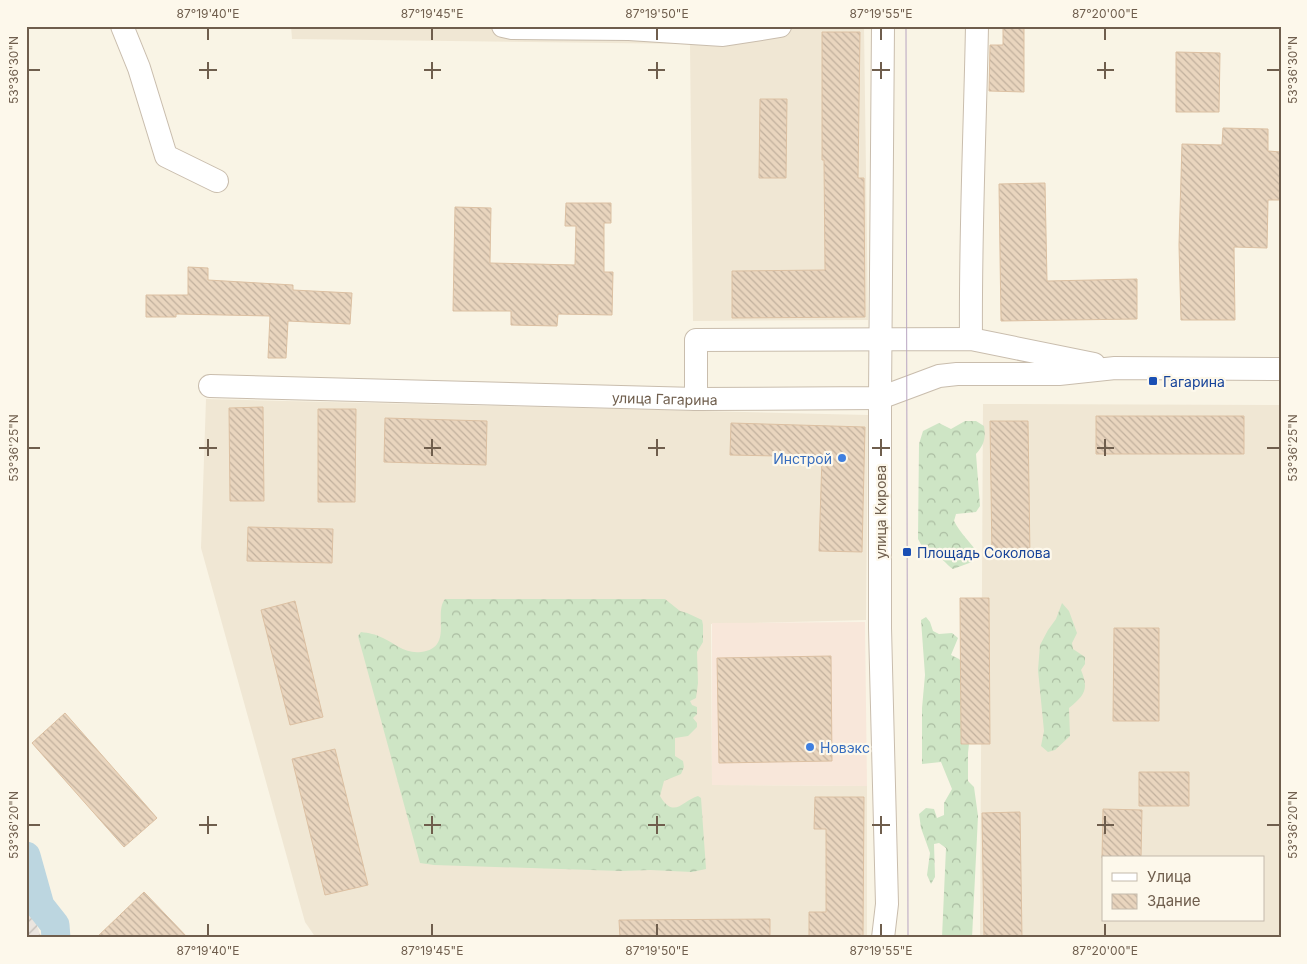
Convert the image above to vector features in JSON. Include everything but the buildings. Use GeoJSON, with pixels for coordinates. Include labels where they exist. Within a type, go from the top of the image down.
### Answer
{"type":"FeatureCollection","features":[{"type":"Feature","properties":{"kind":"street"},"geometry":{"type":"LineString","coordinates":[[122,26],[138,68],[166,156],[217,181]]}},
{"type":"Feature","properties":{"kind":"street"},"geometry":{"type":"LineString","coordinates":[[503,26],[512,28],[628,29],[724,35],[780,26]]}},
{"type":"Feature","properties":{"kind":"street","name":"улица Кирова"},"geometry":{"type":"LineString","coordinates":[[883,26],[880,628],[887,904],[883,938]]}},
{"type":"Feature","properties":{"kind":"street"},"geometry":{"type":"LineString","coordinates":[[971,339],[972,174],[976,108],[977,26]]}},
{"type":"Feature","properties":{"kind":"street","name":"улица Гагарина"},"geometry":{"type":"LineString","coordinates":[[696,399],[696,340],[971,339],[1115,368]]}},
{"type":"Feature","properties":{"kind":"street","name":"улица Гагарина"},"geometry":{"type":"LineString","coordinates":[[210,386],[696,399],[880,398],[939,376],[957,374],[1059,374],[1115,368],[1281,369]]}},
{"type":"Feature","properties":{"kind":"shaded area"},"geometry":{"type":"Polygon","coordinates":[[[291,26],[864,26],[868,320],[693,321],[690,44],[292,39],[291,26]]]}},
{"type":"Feature","properties":{"kind":"shaded area"},"geometry":{"type":"Polygon","coordinates":[[[206,399],[868,415],[866,620],[711,624],[712,785],[867,786],[867,938],[316,938],[305,922],[201,548],[206,399]]]}},
{"type":"Feature","properties":{"kind":"shaded area"},"geometry":{"type":"Polygon","coordinates":[[[983,404],[1281,405],[1281,938],[980,938],[983,404]]]}},
{"type":"Feature","properties":{"kind":"shaded area"},"geometry":{"type":"Polygon","coordinates":[[[865,622],[867,786],[712,785],[712,623],[865,622]]]}},
{"type":"Feature","properties":{"kind":"shaded area"},"geometry":{"type":"Polygon","coordinates":[[[26,895],[40,934],[42,938],[26,938],[26,895]]]}},
{"type":"Feature","properties":{"kind":"green space"},"geometry":{"type":"Polygon","coordinates":[[[965,421],[976,421],[984,426],[984,441],[976,454],[980,506],[976,512],[956,514],[954,521],[978,553],[972,562],[953,569],[933,552],[924,550],[918,539],[919,444],[923,431],[939,423],[951,429],[965,421]]]}},
{"type":"Feature","properties":{"kind":"green space"},"geometry":{"type":"Polygon","coordinates":[[[445,599],[665,599],[680,611],[702,620],[703,642],[697,652],[698,683],[696,698],[690,701],[692,705],[697,707],[697,714],[693,718],[697,723],[697,727],[688,736],[675,738],[675,756],[683,761],[684,767],[681,774],[664,781],[660,796],[665,803],[674,808],[698,796],[701,798],[706,869],[692,872],[621,871],[420,863],[358,636],[361,632],[375,635],[410,652],[421,652],[431,649],[437,644],[440,637],[442,605],[445,599]]]}},
{"type":"Feature","properties":{"kind":"green space"},"geometry":{"type":"Polygon","coordinates":[[[1062,603],[1069,611],[1077,633],[1072,643],[1073,649],[1085,657],[1085,664],[1081,670],[1085,687],[1079,699],[1069,708],[1070,736],[1055,750],[1048,752],[1041,746],[1044,731],[1038,670],[1040,645],[1056,619],[1062,603]]]}},
{"type":"Feature","properties":{"kind":"green space"},"geometry":{"type":"Polygon","coordinates":[[[926,617],[933,631],[939,634],[952,633],[958,638],[951,655],[959,659],[970,677],[971,725],[968,781],[974,787],[978,816],[972,938],[942,937],[946,848],[939,843],[934,844],[935,877],[931,884],[927,875],[930,853],[921,828],[919,814],[926,808],[934,809],[937,818],[944,815],[944,803],[952,789],[941,762],[922,764],[922,708],[925,675],[921,620],[926,617]]]}},
{"type":"Feature","properties":{"kind":"waterway"},"geometry":{"type":"LineString","coordinates":[[26,856],[40,906],[55,925],[56,938]]}},
{"type":"Feature","properties":{"kind":"tram line"},"geometry":{"type":"LineString","coordinates":[[906,26],[908,938]]}},
{"type":"Feature","properties":{"kind":"place","name":"Гагарина"},"geometry":{"type":"Point","coordinates":[1153,381]}},
{"type":"Feature","properties":{"kind":"place","name":"Инстрой"},"geometry":{"type":"Point","coordinates":[842,458]}},
{"type":"Feature","properties":{"kind":"place","name":"Площадь Соколова"},"geometry":{"type":"Point","coordinates":[907,552]}},
{"type":"Feature","properties":{"kind":"place","name":"Новэкс"},"geometry":{"type":"Point","coordinates":[810,747]}}]}
